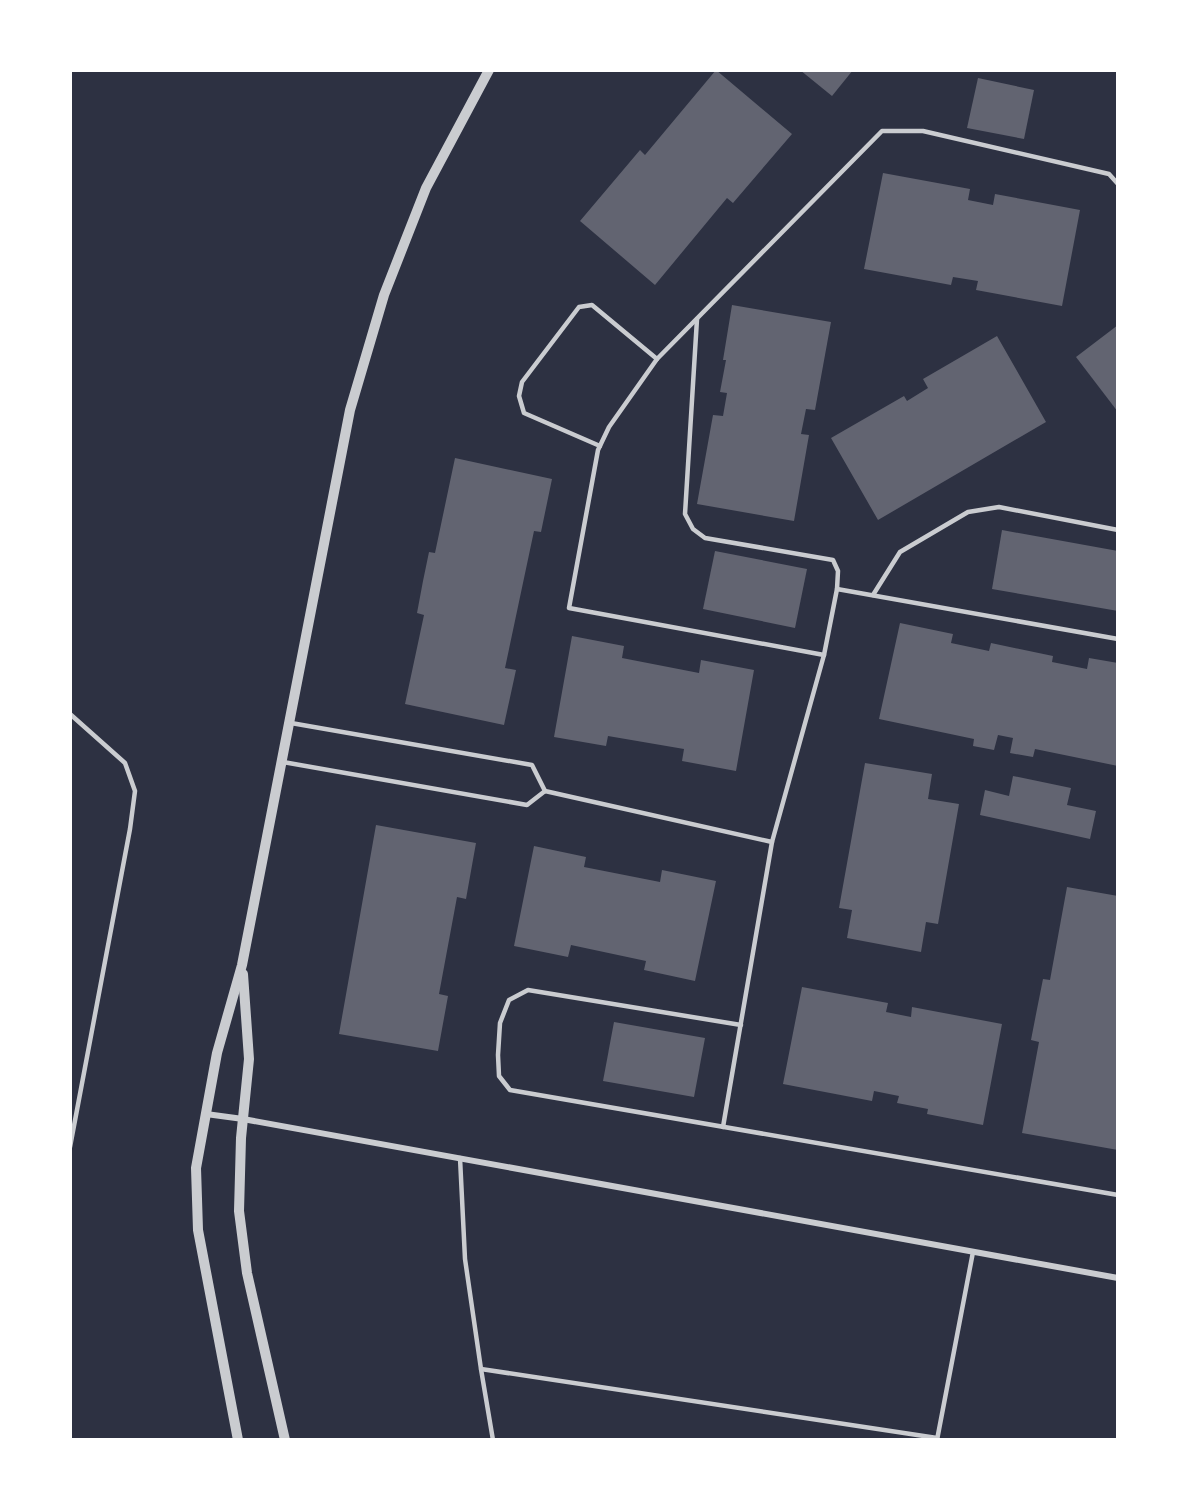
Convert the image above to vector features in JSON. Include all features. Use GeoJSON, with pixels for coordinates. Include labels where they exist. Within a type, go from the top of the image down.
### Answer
{"type":"FeatureCollection","features":[{"type":"Feature","properties":{"kind":"street"},"geometry":{"type":"LineString","coordinates":[[238,1440],[198,1230],[196,1168],[217,1053],[242,965],[291,723],[350,410],[384,295],[426,188],[489,70]]}},
{"type":"Feature","properties":{"kind":"street"},"geometry":{"type":"LineString","coordinates":[[242,965],[249,1059],[243,1119],[240,1222],[247,1273],[285,1440]]}},
{"type":"Feature","properties":{"kind":"street"},"geometry":{"type":"LineString","coordinates":[[206,1114],[1118,1278]]}},
{"type":"Feature","properties":{"kind":"lane"},"geometry":{"type":"LineString","coordinates":[[824,655],[569,608],[600,446],[609,427],[657,359],[882,132],[923,130],[951,136],[1109,174],[1118,184]]}},
{"type":"Feature","properties":{"kind":"lane"},"geometry":{"type":"LineString","coordinates":[[600,446],[524,413],[519,396],[522,382],[579,307],[592,305],[657,359]]}},
{"type":"Feature","properties":{"kind":"lane"},"geometry":{"type":"LineString","coordinates":[[697,318],[685,514],[693,529],[705,538],[833,560],[838,571],[837,589],[824,655],[772,842],[723,1127]]}},
{"type":"Feature","properties":{"kind":"lane"},"geometry":{"type":"LineString","coordinates":[[873,596],[900,552],[969,512],[999,507],[1118,530]]}},
{"type":"Feature","properties":{"kind":"lane"},"geometry":{"type":"LineString","coordinates":[[837,589],[1118,639]]}},
{"type":"Feature","properties":{"kind":"lane"},"geometry":{"type":"LineString","coordinates":[[70,714],[125,763],[135,791],[128,841],[70,1147]]}},
{"type":"Feature","properties":{"kind":"lane"},"geometry":{"type":"LineString","coordinates":[[291,723],[532,765],[545,791]]}},
{"type":"Feature","properties":{"kind":"lane"},"geometry":{"type":"LineString","coordinates":[[283,762],[527,805],[545,791]]}},
{"type":"Feature","properties":{"kind":"lane"},"geometry":{"type":"LineString","coordinates":[[545,791],[772,842]]}},
{"type":"Feature","properties":{"kind":"lane"},"geometry":{"type":"LineString","coordinates":[[741,1025],[528,990],[509,1000],[501,1023],[499,1076],[510,1090],[1118,1195]]}},
{"type":"Feature","properties":{"kind":"lane"},"geometry":{"type":"LineString","coordinates":[[460,1158],[465,1259],[493,1440]]}},
{"type":"Feature","properties":{"kind":"lane"},"geometry":{"type":"LineString","coordinates":[[481,1369],[937,1439],[974,1252]]}},
{"type":"Feature","properties":{"kind":"building"},"geometry":{"type":"Polygon","coordinates":[[[716,70],[792,134],[733,203],[727,198],[655,285],[580,221],[640,150],[645,155],[716,70]]]}},
{"type":"Feature","properties":{"kind":"building"},"geometry":{"type":"Polygon","coordinates":[[[800,70],[853,70],[832,96],[800,70]]]}},
{"type":"Feature","properties":{"kind":"building"},"geometry":{"type":"Polygon","coordinates":[[[978,78],[1034,90],[1024,139],[967,128],[978,78]]]}},
{"type":"Feature","properties":{"kind":"building"},"geometry":{"type":"Polygon","coordinates":[[[883,173],[970,189],[968,200],[993,205],[995,194],[1080,210],[1062,306],[976,290],[978,281],[953,277],[951,285],[864,269],[883,173]]]}},
{"type":"Feature","properties":{"kind":"building"},"geometry":{"type":"Polygon","coordinates":[[[732,305],[831,322],[815,410],[806,409],[801,434],[809,435],[794,521],[697,504],[713,415],[723,416],[727,393],[720,392],[732,305]]]}},
{"type":"Feature","properties":{"kind":"building"},"geometry":{"type":"Polygon","coordinates":[[[1118,325],[1118,412],[1076,357],[1118,325]]]}},
{"type":"Feature","properties":{"kind":"building"},"geometry":{"type":"Polygon","coordinates":[[[997,336],[1046,422],[878,520],[831,438],[904,396],[907,401],[928,388],[923,379],[997,336]]]}},
{"type":"Feature","properties":{"kind":"building"},"geometry":{"type":"Polygon","coordinates":[[[455,458],[552,479],[541,532],[534,531],[505,668],[516,670],[504,725],[405,704],[424,615],[417,613],[423,581],[429,552],[435,553],[455,458]]]}},
{"type":"Feature","properties":{"kind":"building"},"geometry":{"type":"Polygon","coordinates":[[[1002,530],[1118,551],[1118,611],[992,589],[1002,530]]]}},
{"type":"Feature","properties":{"kind":"building"},"geometry":{"type":"Polygon","coordinates":[[[715,551],[807,569],[795,628],[703,609],[715,551]]]}},
{"type":"Feature","properties":{"kind":"building"},"geometry":{"type":"Polygon","coordinates":[[[900,623],[953,634],[951,643],[989,651],[991,643],[1053,656],[1052,662],[1087,669],[1089,658],[1118,663],[1118,766],[1035,749],[1033,757],[1010,753],[1013,738],[998,735],[994,750],[973,746],[974,739],[879,719],[900,623]]]}},
{"type":"Feature","properties":{"kind":"building"},"geometry":{"type":"Polygon","coordinates":[[[572,636],[624,646],[622,658],[699,673],[701,660],[754,670],[736,771],[682,761],[684,749],[608,736],[606,746],[554,737],[572,636]]]}},
{"type":"Feature","properties":{"kind":"building"},"geometry":{"type":"Polygon","coordinates":[[[865,763],[932,774],[928,799],[959,804],[938,924],[926,922],[921,952],[847,938],[852,910],[839,908],[865,763]]]}},
{"type":"Feature","properties":{"kind":"building"},"geometry":{"type":"Polygon","coordinates":[[[1013,776],[1071,788],[1067,805],[1096,811],[1090,839],[980,815],[985,790],[1009,796],[1013,776]]]}},
{"type":"Feature","properties":{"kind":"building"},"geometry":{"type":"Polygon","coordinates":[[[376,825],[476,843],[466,899],[457,897],[439,994],[448,996],[438,1051],[339,1034],[376,825]]]}},
{"type":"Feature","properties":{"kind":"building"},"geometry":{"type":"Polygon","coordinates":[[[534,846],[586,857],[584,867],[660,882],[662,870],[716,881],[695,981],[644,970],[646,961],[571,945],[568,957],[514,946],[534,846]]]}},
{"type":"Feature","properties":{"kind":"building"},"geometry":{"type":"Polygon","coordinates":[[[1067,887],[1118,896],[1118,1150],[1022,1133],[1039,1042],[1031,1040],[1043,979],[1050,980],[1067,887]]]}},
{"type":"Feature","properties":{"kind":"building"},"geometry":{"type":"Polygon","coordinates":[[[802,987],[888,1003],[886,1012],[911,1017],[912,1007],[1002,1024],[983,1125],[927,1114],[928,1109],[897,1103],[899,1096],[874,1091],[872,1101],[783,1084],[802,987]]]}},
{"type":"Feature","properties":{"kind":"building"},"geometry":{"type":"Polygon","coordinates":[[[614,1022],[705,1038],[694,1097],[603,1081],[614,1022]]]}}]}
